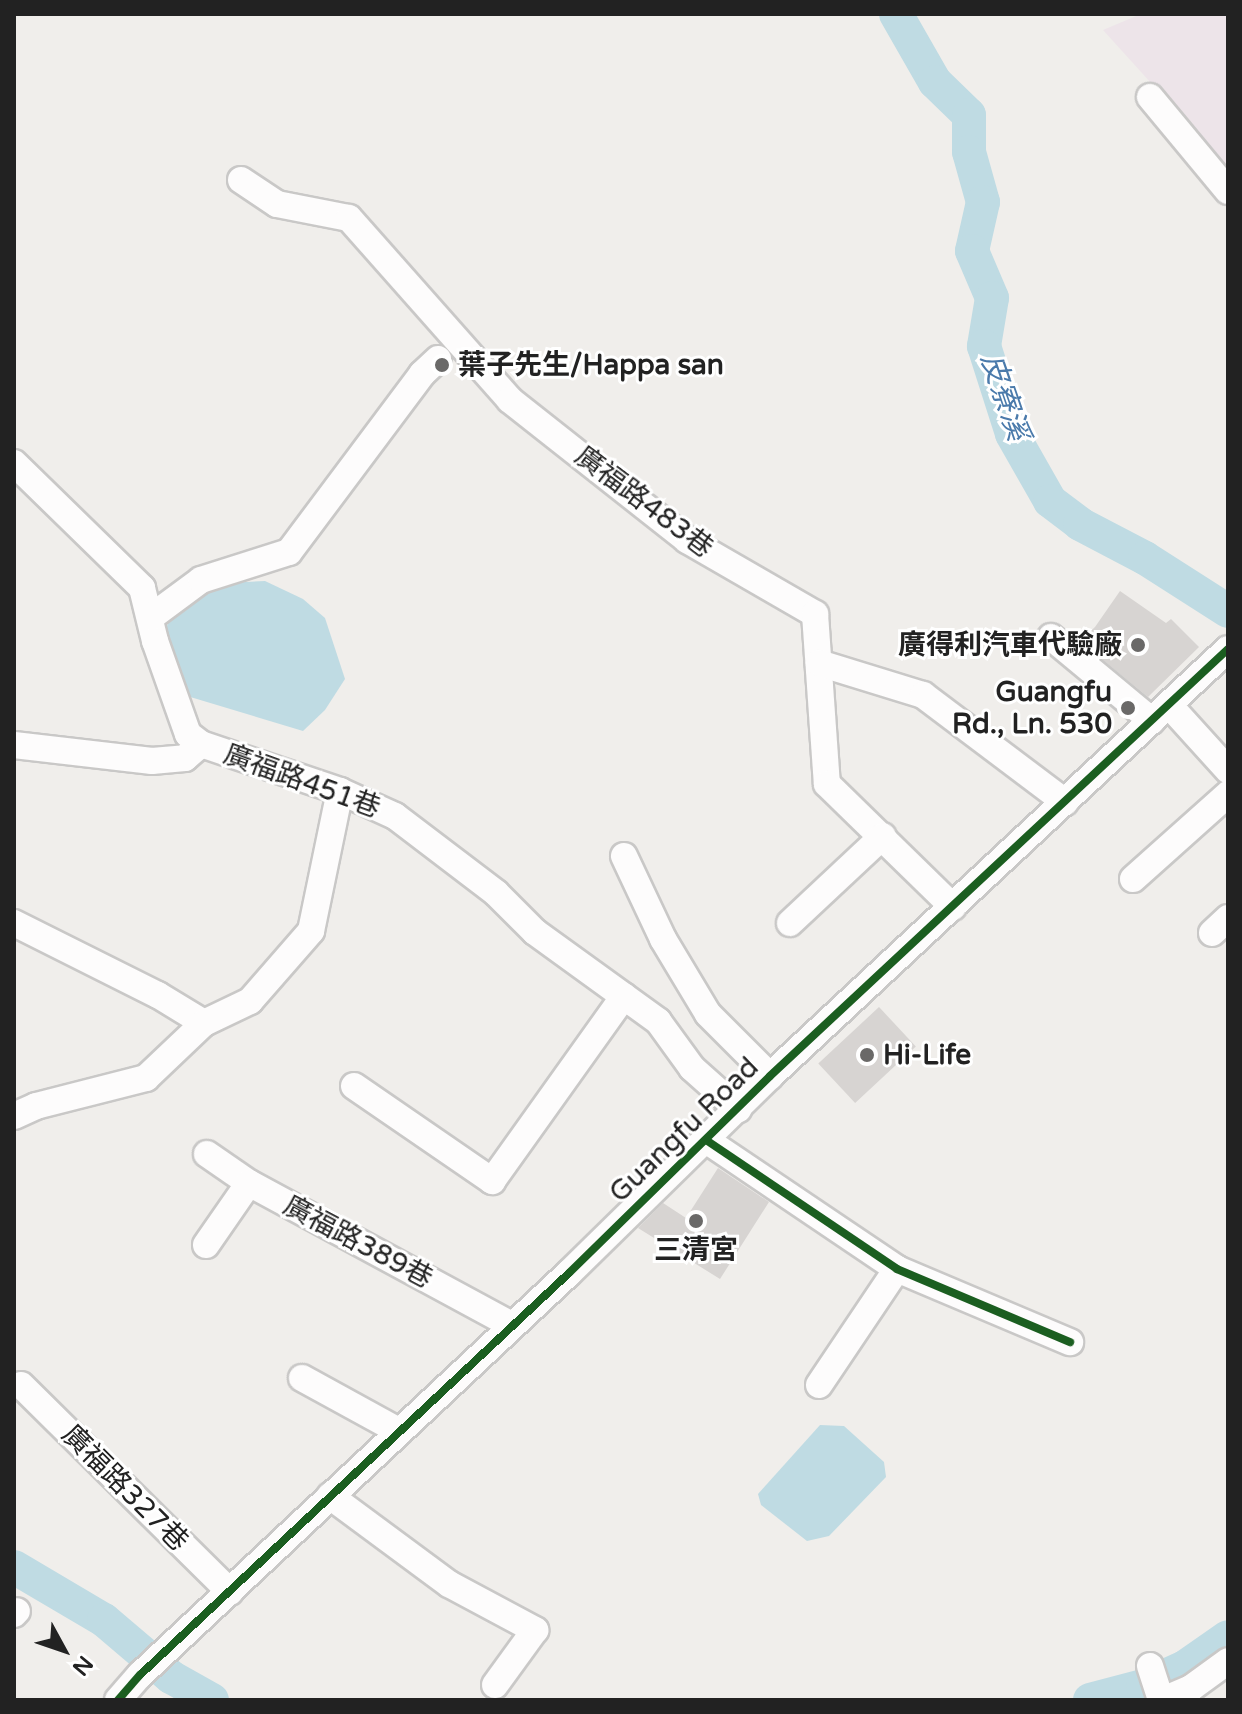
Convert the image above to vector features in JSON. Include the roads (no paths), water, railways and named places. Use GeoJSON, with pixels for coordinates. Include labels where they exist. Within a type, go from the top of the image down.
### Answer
{"type":"FeatureCollection","features":[{"type":"Feature","properties":{"kind":"street"},"geometry":{"type":"LineString","coordinates":[[1150,97],[1228,191]]}},
{"type":"Feature","properties":{"kind":"street","name":"廣福路483巷"},"geometry":{"type":"LineString","coordinates":[[241,180],[277,204],[349,218],[510,400],[687,540],[815,614],[827,784],[953,907]]}},
{"type":"Feature","properties":{"kind":"street"},"geometry":{"type":"LineString","coordinates":[[151,617],[201,580],[289,552],[422,374],[438,359]]}},
{"type":"Feature","properties":{"kind":"street","name":"廣福路451巷"},"geometry":{"type":"LineString","coordinates":[[14,463],[142,588],[155,641],[188,734],[201,744],[340,791],[395,816],[496,893],[535,932],[658,1021],[692,1068],[738,1109]]}},
{"type":"Feature","properties":{"kind":"street"},"geometry":{"type":"LineString","coordinates":[[1051,637],[1160,713],[1228,770]]}},
{"type":"Feature","properties":{"kind":"street","name":"Guangfu Road"},"geometry":{"type":"LineString","coordinates":[[118,1700],[140,1675],[512,1325],[770,1076],[1228,649]]}},
{"type":"Feature","properties":{"kind":"street"},"geometry":{"type":"LineString","coordinates":[[819,663],[923,695],[1065,802]]}},
{"type":"Feature","properties":{"kind":"street"},"geometry":{"type":"LineString","coordinates":[[14,745],[152,761],[185,758],[201,744]]}},
{"type":"Feature","properties":{"kind":"street"},"geometry":{"type":"LineString","coordinates":[[14,1116],[36,1106],[146,1078],[204,1023],[250,1001],[311,931],[340,791]]}},
{"type":"Feature","properties":{"kind":"street"},"geometry":{"type":"LineString","coordinates":[[1133,879],[1228,794]]}},
{"type":"Feature","properties":{"kind":"street"},"geometry":{"type":"LineString","coordinates":[[790,923],[883,836]]}},
{"type":"Feature","properties":{"kind":"street"},"geometry":{"type":"LineString","coordinates":[[624,856],[663,939],[708,1014],[770,1076]]}},
{"type":"Feature","properties":{"kind":"street"},"geometry":{"type":"LineString","coordinates":[[14,923],[158,995],[204,1023]]}},
{"type":"Feature","properties":{"kind":"street"},"geometry":{"type":"LineString","coordinates":[[354,1086],[492,1181],[624,996]]}},
{"type":"Feature","properties":{"kind":"street"},"geometry":{"type":"LineString","coordinates":[[706,1140],[897,1269],[1070,1342]]}},
{"type":"Feature","properties":{"kind":"street","name":"廣福路389巷"},"geometry":{"type":"LineString","coordinates":[[207,1154],[249,1183],[512,1325]]}},
{"type":"Feature","properties":{"kind":"street"},"geometry":{"type":"LineString","coordinates":[[206,1245],[249,1183]]}},
{"type":"Feature","properties":{"kind":"street"},"geometry":{"type":"LineString","coordinates":[[819,1385],[897,1269]]}},
{"type":"Feature","properties":{"kind":"street"},"geometry":{"type":"LineString","coordinates":[[302,1378],[399,1431]]}},
{"type":"Feature","properties":{"kind":"street","name":"廣福路327巷"},"geometry":{"type":"LineString","coordinates":[[21,1385],[230,1592]]}},
{"type":"Feature","properties":{"kind":"street"},"geometry":{"type":"LineString","coordinates":[[330,1496],[449,1584],[535,1630],[495,1685]]}},
{"type":"Feature","properties":{"kind":"street"},"geometry":{"type":"LineString","coordinates":[[1150,1666],[1162,1700],[1191,1688],[1228,1661]]}},
{"type":"Feature","properties":{"kind":"water"},"geometry":{"type":"Polygon","coordinates":[[[265,581],[303,599],[325,618],[345,679],[325,710],[303,731],[187,696],[163,638],[173,608],[203,584],[265,581]]]}},
{"type":"Feature","properties":{"kind":"water"},"geometry":{"type":"Polygon","coordinates":[[[820,1425],[844,1426],[884,1462],[886,1477],[829,1536],[807,1541],[761,1505],[758,1494],[820,1425]]]}},
{"type":"Feature","properties":{"kind":"waterway","name":"皮寮溪"},"geometry":{"type":"LineString","coordinates":[[896,14],[935,82],[969,115],[969,152],[983,202],[972,251],[992,298],[984,346],[1012,434],[1050,501],[1080,524],[1145,558],[1228,611]]}},
{"type":"Feature","properties":{"kind":"waterway"},"geometry":{"type":"LineString","coordinates":[[14,1567],[104,1620],[171,1677],[212,1700]]}},
{"type":"Feature","properties":{"kind":"waterway"},"geometry":{"type":"LineString","coordinates":[[1090,1700],[1143,1686],[1185,1667],[1228,1637]]}},
{"type":"Feature","properties":{"kind":"place","name":"葉子先生/Happa san"},"geometry":{"type":"Point","coordinates":[442,365]}},
{"type":"Feature","properties":{"kind":"place","name":"廣得利汽車代驗廠"},"geometry":{"type":"Point","coordinates":[1138,645]}},
{"type":"Feature","properties":{"kind":"place","name":"Guangfu Rd., Ln. 530"},"geometry":{"type":"Point","coordinates":[1128,708]}},
{"type":"Feature","properties":{"kind":"place","name":"Hi-Life"},"geometry":{"type":"Point","coordinates":[867,1055]}},
{"type":"Feature","properties":{"kind":"place","name":"三清宮"},"geometry":{"type":"Point","coordinates":[696,1221]}}]}
